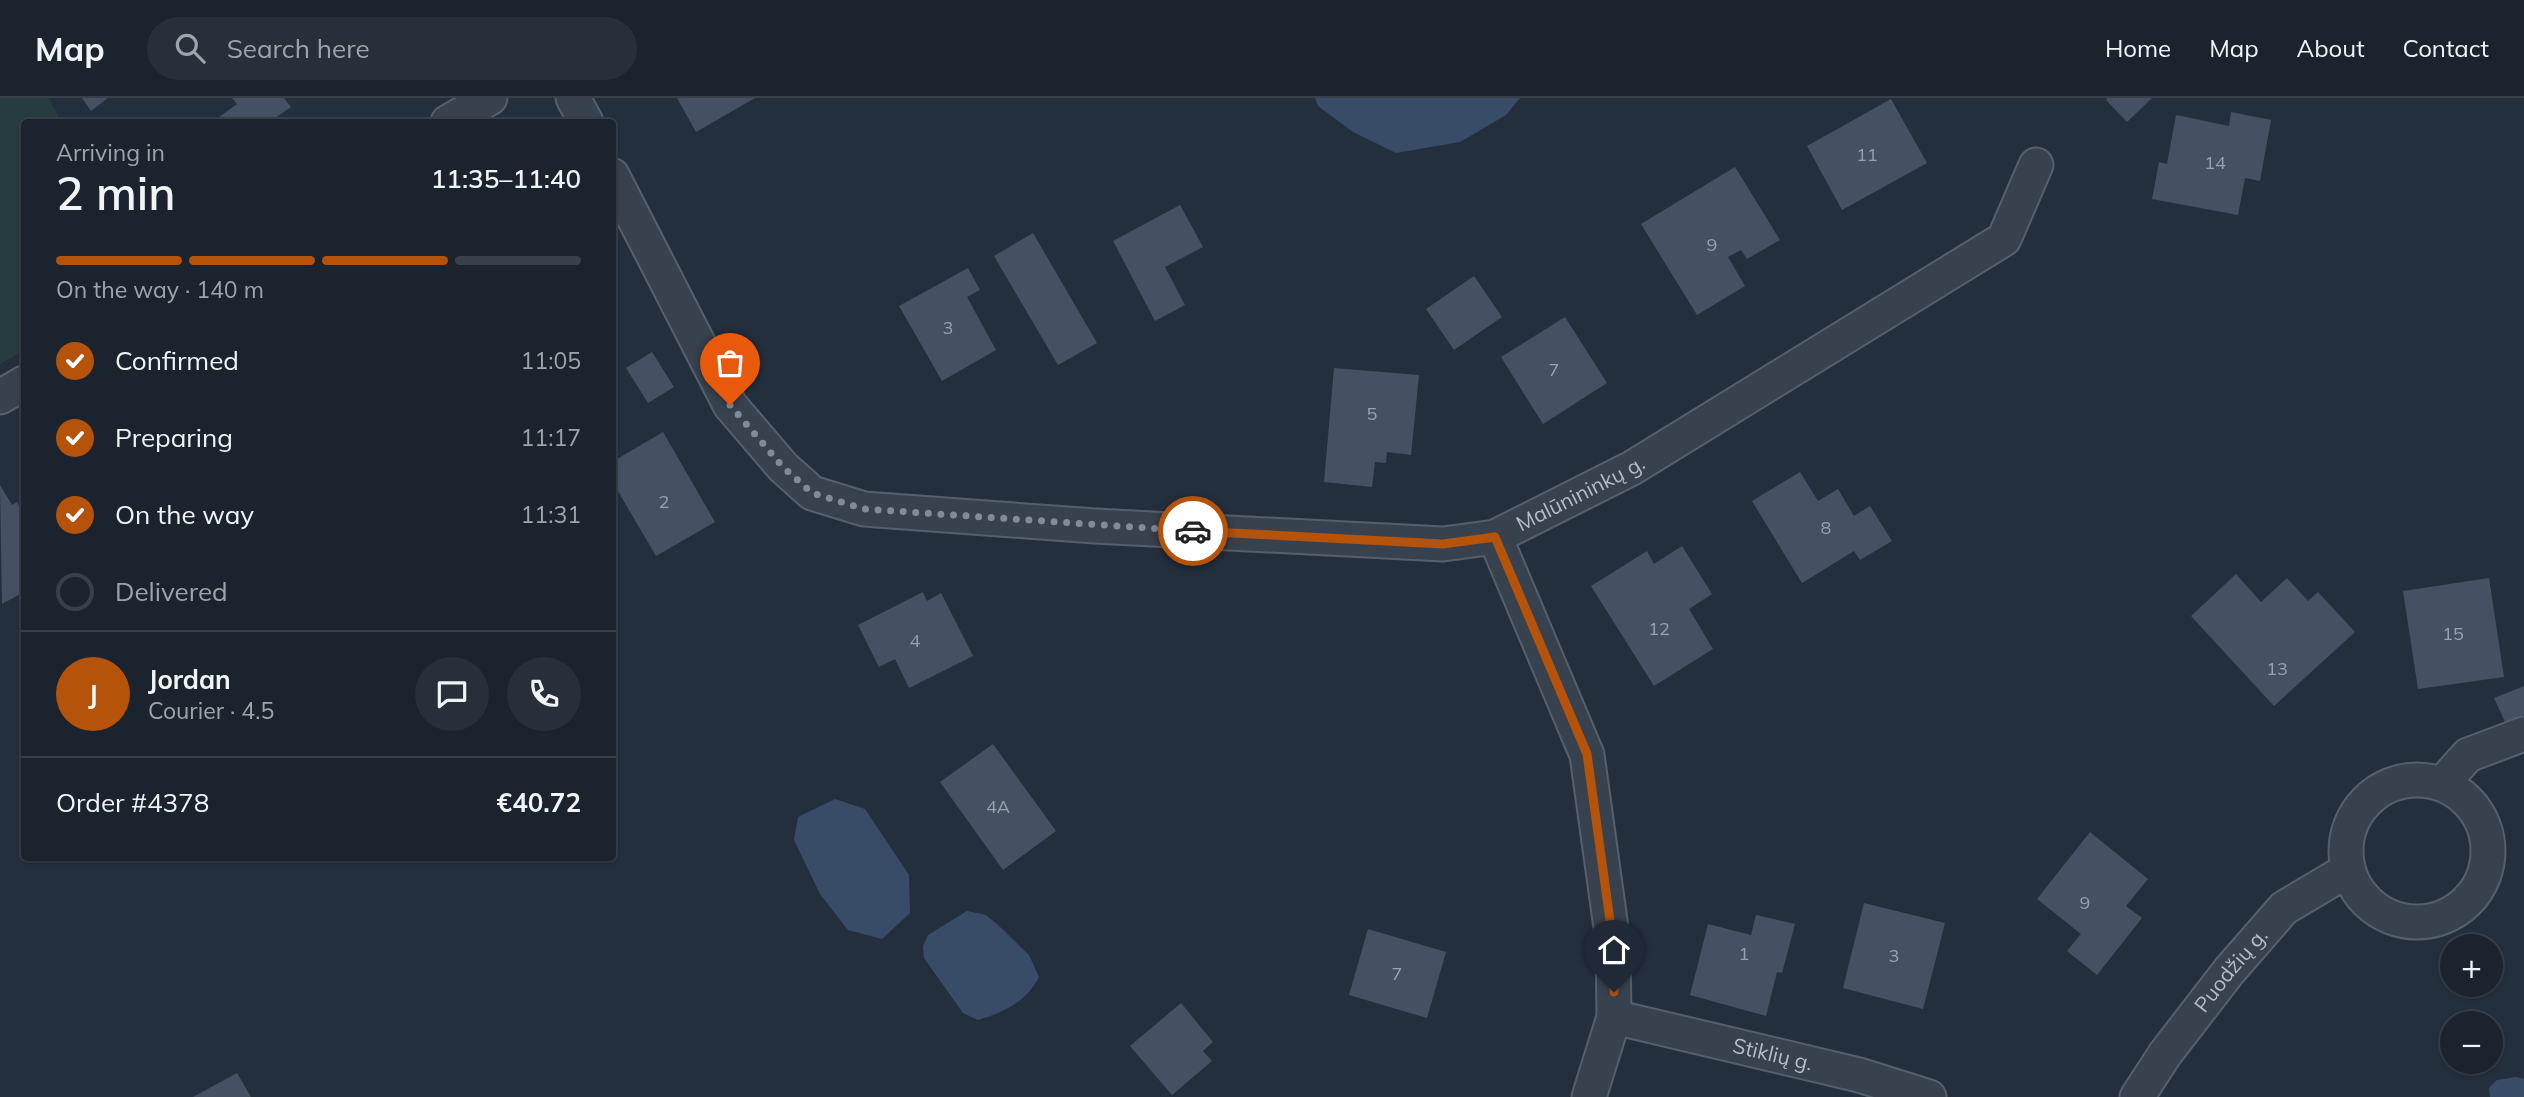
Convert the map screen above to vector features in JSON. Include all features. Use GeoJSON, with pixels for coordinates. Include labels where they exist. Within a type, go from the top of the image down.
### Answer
{"type":"FeatureCollection","features":[{"type":"Feature","properties":{"kind":"street"},"geometry":{"type":"LineString","coordinates":[[453,119],[490,98]]}},
{"type":"Feature","properties":{"kind":"street"},"geometry":{"type":"LineString","coordinates":[[573,98],[584,119]]}},
{"type":"Feature","properties":{"kind":"street","name":"Malūnininkų g."},"geometry":{"type":"LineString","coordinates":[[616,183],[730,405],[783,467],[812,493],[864,509],[1095,526],[1443,544],[1495,537],[1632,468],[2004,239],[2036,165]]}},
{"type":"Feature","properties":{"kind":"street"},"geometry":{"type":"LineString","coordinates":[[0,397],[21,385]]}},
{"type":"Feature","properties":{"kind":"street"},"geometry":{"type":"LineString","coordinates":[[1495,537],[1587,754],[1613,942],[1614,1017],[1589,1097]]}},
{"type":"Feature","properties":{"kind":"street"},"geometry":{"type":"LineString","coordinates":[[2442,784],[2468,755],[2524,734]]}},
{"type":"Feature","properties":{"kind":"street"},"geometry":{"type":"LineString","coordinates":[[2420,779],[2442,784],[2462,795],[2477,811],[2486,832],[2489,854],[2485,876],[2465,903],[2437,920],[2414,922],[2393,918],[2373,907],[2358,891],[2348,870],[2346,848],[2350,826],[2361,806],[2378,791],[2398,782],[2420,779]]}},
{"type":"Feature","properties":{"kind":"street","name":"Puodžių g."},"geometry":{"type":"LineString","coordinates":[[2137,1097],[2165,1054],[2229,971],[2284,908],[2348,870]]}},
{"type":"Feature","properties":{"kind":"street","name":"Stiklių g."},"geometry":{"type":"LineString","coordinates":[[1614,1017],[1859,1075],[1929,1097]]}},
{"type":"Feature","properties":{"kind":"green space"},"geometry":{"type":"Polygon","coordinates":[[[0,98],[49,98],[60,119],[21,119],[21,352],[0,364],[0,98]]]}},
{"type":"Feature","properties":{"kind":"water"},"geometry":{"type":"Polygon","coordinates":[[[1315,98],[1520,98],[1506,115],[1460,142],[1396,153],[1353,132],[1318,106],[1315,98]]]}},
{"type":"Feature","properties":{"kind":"water"},"geometry":{"type":"Polygon","coordinates":[[[835,799],[865,809],[909,875],[910,913],[882,939],[848,930],[820,894],[794,840],[798,817],[835,799]]]}},
{"type":"Feature","properties":{"kind":"water"},"geometry":{"type":"Polygon","coordinates":[[[967,911],[986,915],[998,925],[1029,955],[1039,977],[1028,993],[1013,1005],[978,1020],[963,1013],[924,958],[923,946],[928,935],[967,911]]]}},
{"type":"Feature","properties":{"kind":"water"},"geometry":{"type":"Polygon","coordinates":[[[2516,1077],[2524,1079],[2524,1097],[2490,1097],[2489,1088],[2497,1080],[2516,1077]]]}},
{"type":"Feature","properties":{"kind":"building"},"geometry":{"type":"Polygon","coordinates":[[[82,98],[108,98],[91,111],[82,98]]]}},
{"type":"Feature","properties":{"kind":"building"},"geometry":{"type":"Polygon","coordinates":[[[232,98],[284,98],[291,107],[273,119],[216,119],[237,104],[232,98]]]}},
{"type":"Feature","properties":{"kind":"building"},"geometry":{"type":"Polygon","coordinates":[[[677,98],[755,98],[696,132],[677,98]]]}},
{"type":"Feature","properties":{"kind":"building"},"geometry":{"type":"Polygon","coordinates":[[[2107,98],[2152,98],[2127,122],[2107,98]]]}},
{"type":"Feature","properties":{"kind":"building"},"geometry":{"type":"Polygon","coordinates":[[[1891,99],[1927,163],[1842,210],[1807,146],[1891,99]]]}},
{"type":"Feature","properties":{"kind":"building"},"geometry":{"type":"Polygon","coordinates":[[[2231,112],[2271,120],[2260,181],[2245,178],[2238,215],[2152,199],[2159,162],[2167,164],[2176,115],[2229,126],[2231,112]]]}},
{"type":"Feature","properties":{"kind":"building"},"geometry":{"type":"Polygon","coordinates":[[[1735,167],[1780,240],[1747,259],[1741,250],[1728,257],[1745,286],[1697,315],[1641,224],[1735,167]]]}},
{"type":"Feature","properties":{"kind":"building"},"geometry":{"type":"Polygon","coordinates":[[[1180,205],[1203,247],[1165,267],[1185,305],[1155,321],[1113,241],[1180,205]]]}},
{"type":"Feature","properties":{"kind":"building"},"geometry":{"type":"Polygon","coordinates":[[[1033,233],[1097,343],[1058,365],[994,256],[1033,233]]]}},
{"type":"Feature","properties":{"kind":"building"},"geometry":{"type":"Polygon","coordinates":[[[968,268],[980,290],[967,297],[996,350],[942,381],[899,306],[968,268]]]}},
{"type":"Feature","properties":{"kind":"building"},"geometry":{"type":"Polygon","coordinates":[[[1474,276],[1502,317],[1454,350],[1426,309],[1474,276]]]}},
{"type":"Feature","properties":{"kind":"building"},"geometry":{"type":"Polygon","coordinates":[[[1565,317],[1607,383],[1543,424],[1501,357],[1565,317]]]}},
{"type":"Feature","properties":{"kind":"building"},"geometry":{"type":"Polygon","coordinates":[[[652,352],[674,387],[648,403],[626,368],[652,352]]]}},
{"type":"Feature","properties":{"kind":"building"},"geometry":{"type":"Polygon","coordinates":[[[1334,368],[1419,375],[1411,455],[1387,452],[1386,463],[1375,462],[1372,487],[1324,482],[1334,368]]]}},
{"type":"Feature","properties":{"kind":"building"},"geometry":{"type":"Polygon","coordinates":[[[663,432],[715,522],[656,556],[616,488],[616,460],[663,432]]]}},
{"type":"Feature","properties":{"kind":"building"},"geometry":{"type":"Polygon","coordinates":[[[1800,472],[1818,501],[1838,489],[1854,516],[1870,506],[1892,541],[1860,560],[1854,551],[1802,583],[1752,501],[1800,472]]]}},
{"type":"Feature","properties":{"kind":"building"},"geometry":{"type":"Polygon","coordinates":[[[0,485],[12,505],[17,502],[21,510],[21,594],[2,604],[0,485]]]}},
{"type":"Feature","properties":{"kind":"building"},"geometry":{"type":"Polygon","coordinates":[[[1682,546],[1712,594],[1689,609],[1713,649],[1654,686],[1591,586],[1647,551],[1654,564],[1682,546]]]}},
{"type":"Feature","properties":{"kind":"building"},"geometry":{"type":"Polygon","coordinates":[[[2236,574],[2261,602],[2287,578],[2308,601],[2318,592],[2355,632],[2274,706],[2191,616],[2236,574]]]}},
{"type":"Feature","properties":{"kind":"building"},"geometry":{"type":"Polygon","coordinates":[[[2489,578],[2504,677],[2418,689],[2403,591],[2489,578]]]}},
{"type":"Feature","properties":{"kind":"building"},"geometry":{"type":"Polygon","coordinates":[[[923,592],[927,601],[941,593],[973,656],[909,688],[895,659],[879,667],[858,625],[923,592]]]}},
{"type":"Feature","properties":{"kind":"building"},"geometry":{"type":"Polygon","coordinates":[[[2524,686],[2524,715],[2505,722],[2494,698],[2524,686]]]}},
{"type":"Feature","properties":{"kind":"building"},"geometry":{"type":"Polygon","coordinates":[[[993,744],[1056,831],[1003,870],[940,782],[993,744]]]}},
{"type":"Feature","properties":{"kind":"building"},"geometry":{"type":"Polygon","coordinates":[[[2090,832],[2148,879],[2126,906],[2142,918],[2097,975],[2067,951],[2081,934],[2037,899],[2090,832]]]}},
{"type":"Feature","properties":{"kind":"building"},"geometry":{"type":"Polygon","coordinates":[[[1864,903],[1945,923],[1923,1009],[1843,988],[1864,903]]]}},
{"type":"Feature","properties":{"kind":"building"},"geometry":{"type":"Polygon","coordinates":[[[1756,915],[1795,924],[1782,973],[1777,972],[1766,1016],[1690,995],[1708,924],[1751,935],[1756,915]]]}},
{"type":"Feature","properties":{"kind":"building"},"geometry":{"type":"Polygon","coordinates":[[[1368,929],[1446,952],[1427,1018],[1349,995],[1368,929]]]}},
{"type":"Feature","properties":{"kind":"building"},"geometry":{"type":"Polygon","coordinates":[[[1181,1003],[1213,1042],[1203,1051],[1212,1061],[1172,1095],[1130,1046],[1181,1003]]]}},
{"type":"Feature","properties":{"kind":"building"},"geometry":{"type":"Polygon","coordinates":[[[237,1073],[251,1097],[193,1097],[237,1073]]]}},
{"type":"Feature","properties":{"kind":"way so far"},"geometry":{"type":"LineString","coordinates":[[730,405],[783,467],[812,493],[864,509],[1193,531]]}},
{"type":"Feature","properties":{"kind":"route"},"geometry":{"type":"LineString","coordinates":[[1193,531],[1443,544],[1495,537],[1587,754],[1613,942],[1614,992]]}}]}
